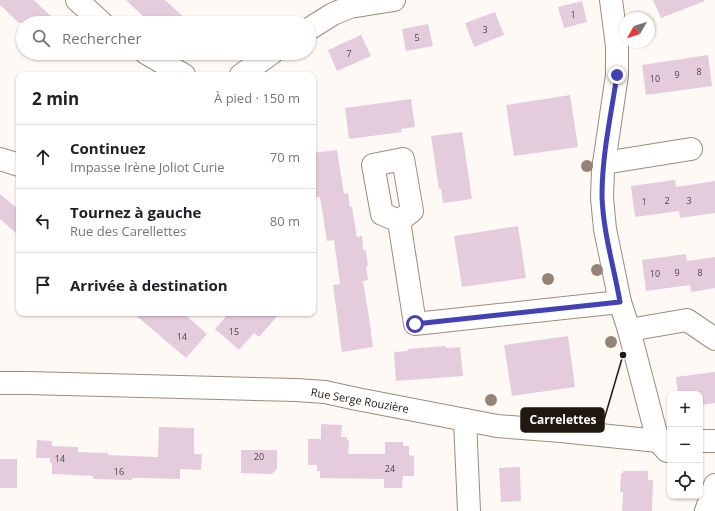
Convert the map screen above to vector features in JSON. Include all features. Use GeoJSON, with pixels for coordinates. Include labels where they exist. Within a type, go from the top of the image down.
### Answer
{"type":"FeatureCollection","features":[{"type":"Feature","properties":{"kind":"street"},"geometry":{"type":"LineString","coordinates":[[77,0],[94,16]]}},
{"type":"Feature","properties":{"kind":"street"},"geometry":{"type":"LineString","coordinates":[[316,25],[333,14],[350,7],[394,0]]}},
{"type":"Feature","properties":{"kind":"street"},"geometry":{"type":"LineString","coordinates":[[611,0],[617,46],[617,75],[604,163],[602,198],[605,229],[620,302],[666,446]]}},
{"type":"Feature","properties":{"kind":"street"},"geometry":{"type":"LineString","coordinates":[[158,60],[179,72]]}},
{"type":"Feature","properties":{"kind":"street"},"geometry":{"type":"LineString","coordinates":[[244,72],[262,60]]}},
{"type":"Feature","properties":{"kind":"street"},"geometry":{"type":"LineString","coordinates":[[604,163],[691,148]]}},
{"type":"Feature","properties":{"kind":"street"},"geometry":{"type":"LineString","coordinates":[[0,159],[16,165]]}},
{"type":"Feature","properties":{"kind":"street"},"geometry":{"type":"LineString","coordinates":[[399,221],[415,324],[620,302]]}},
{"type":"Feature","properties":{"kind":"street"},"geometry":{"type":"LineString","coordinates":[[630,330],[687,320],[715,339]]}},
{"type":"Feature","properties":{"kind":"street","name":"Rue Serge Rouzière"},"geometry":{"type":"LineString","coordinates":[[0,383],[266,389],[325,392],[497,426],[561,431],[666,446]]}},
{"type":"Feature","properties":{"kind":"street"},"geometry":{"type":"LineString","coordinates":[[465,420],[469,511]]}},
{"type":"Feature","properties":{"kind":"street"},"geometry":{"type":"LineString","coordinates":[[703,441],[715,441]]}},
{"type":"Feature","properties":{"kind":"street"},"geometry":{"type":"LineString","coordinates":[[706,511],[715,485]]}},
{"type":"Feature","properties":{"kind":"street"},"geometry":{"type":"LineString","coordinates":[[698,499],[702,511]]}},
{"type":"Feature","properties":{"kind":"building"},"geometry":{"type":"Polygon","coordinates":[[[0,0],[34,0],[51,16],[16,16],[16,20],[0,5],[0,0]]]}},
{"type":"Feature","properties":{"kind":"building"},"geometry":{"type":"Polygon","coordinates":[[[126,0],[165,0],[182,16],[143,16],[126,0]]]}},
{"type":"Feature","properties":{"kind":"building"},"geometry":{"type":"Polygon","coordinates":[[[653,0],[704,0],[705,1],[661,18],[653,0]]]}},
{"type":"Feature","properties":{"kind":"building"},"geometry":{"type":"Polygon","coordinates":[[[582,1],[587,22],[564,28],[558,7],[582,1]]]}},
{"type":"Feature","properties":{"kind":"building"},"geometry":{"type":"Polygon","coordinates":[[[495,12],[504,35],[474,47],[465,23],[495,12]]]}},
{"type":"Feature","properties":{"kind":"building"},"geometry":{"type":"Polygon","coordinates":[[[428,24],[433,46],[406,51],[402,29],[428,24]]]}},
{"type":"Feature","properties":{"kind":"building"},"geometry":{"type":"Polygon","coordinates":[[[361,35],[371,56],[337,71],[328,50],[361,35]]]}},
{"type":"Feature","properties":{"kind":"building"},"geometry":{"type":"Polygon","coordinates":[[[708,55],[712,86],[646,95],[642,65],[708,55]]]}},
{"type":"Feature","properties":{"kind":"building"},"geometry":{"type":"Polygon","coordinates":[[[570,95],[578,147],[514,156],[506,105],[570,95]]]}},
{"type":"Feature","properties":{"kind":"building"},"geometry":{"type":"Polygon","coordinates":[[[411,99],[415,127],[401,129],[402,132],[349,139],[345,108],[411,99]]]}},
{"type":"Feature","properties":{"kind":"building"},"geometry":{"type":"Polygon","coordinates":[[[462,132],[472,199],[443,203],[441,189],[439,189],[431,136],[462,132]]]}},
{"type":"Feature","properties":{"kind":"building"},"geometry":{"type":"Polygon","coordinates":[[[337,150],[344,194],[348,193],[357,237],[362,236],[363,250],[366,250],[368,280],[363,281],[373,347],[342,352],[333,285],[340,284],[334,240],[327,241],[320,197],[316,198],[316,153],[337,150]]]}},
{"type":"Feature","properties":{"kind":"building"},"geometry":{"type":"Polygon","coordinates":[[[675,180],[676,187],[715,181],[715,213],[680,218],[679,211],[635,217],[631,186],[675,180]]]}},
{"type":"Feature","properties":{"kind":"building"},"geometry":{"type":"Polygon","coordinates":[[[0,194],[16,207],[16,233],[0,219],[0,194]]]}},
{"type":"Feature","properties":{"kind":"building"},"geometry":{"type":"Polygon","coordinates":[[[518,226],[526,278],[462,287],[454,236],[518,226]]]}},
{"type":"Feature","properties":{"kind":"building"},"geometry":{"type":"Polygon","coordinates":[[[686,254],[687,261],[715,257],[715,288],[691,292],[690,285],[646,291],[642,260],[686,254]]]}},
{"type":"Feature","properties":{"kind":"building"},"geometry":{"type":"Polygon","coordinates":[[[137,316],[186,316],[207,334],[186,358],[137,316]]]}},
{"type":"Feature","properties":{"kind":"building"},"geometry":{"type":"Polygon","coordinates":[[[226,316],[277,316],[259,337],[254,333],[239,350],[215,329],[226,316]]]}},
{"type":"Feature","properties":{"kind":"building"},"geometry":{"type":"Polygon","coordinates":[[[568,336],[575,387],[512,396],[504,345],[568,336]]]}},
{"type":"Feature","properties":{"kind":"building"},"geometry":{"type":"Polygon","coordinates":[[[446,346],[446,348],[460,347],[463,376],[396,381],[394,352],[408,351],[408,349],[446,346]]]}},
{"type":"Feature","properties":{"kind":"building"},"geometry":{"type":"Polygon","coordinates":[[[715,372],[715,403],[703,405],[703,391],[678,391],[676,377],[715,372]]]}},
{"type":"Feature","properties":{"kind":"building"},"geometry":{"type":"Polygon","coordinates":[[[321,424],[342,425],[341,437],[347,437],[347,440],[349,440],[348,454],[385,454],[385,442],[403,442],[403,446],[409,446],[409,455],[414,456],[414,476],[403,476],[402,488],[384,488],[384,479],[320,478],[320,471],[317,471],[317,465],[308,465],[308,439],[321,439],[321,424]]]}},
{"type":"Feature","properties":{"kind":"building"},"geometry":{"type":"Polygon","coordinates":[[[159,427],[194,428],[194,454],[202,454],[201,470],[180,469],[180,479],[93,479],[93,476],[52,474],[52,463],[50,463],[50,458],[36,458],[37,440],[52,441],[52,446],[78,447],[78,452],[158,457],[159,427]]]}},
{"type":"Feature","properties":{"kind":"building"},"geometry":{"type":"Polygon","coordinates":[[[241,450],[277,450],[277,469],[272,474],[241,473],[241,450]]]}},
{"type":"Feature","properties":{"kind":"building"},"geometry":{"type":"Polygon","coordinates":[[[0,459],[17,459],[17,488],[0,488],[0,459]]]}},
{"type":"Feature","properties":{"kind":"building"},"geometry":{"type":"Polygon","coordinates":[[[520,467],[521,501],[501,502],[499,468],[520,467]]]}},
{"type":"Feature","properties":{"kind":"building"},"geometry":{"type":"Polygon","coordinates":[[[623,471],[648,471],[648,480],[653,480],[652,511],[622,511],[623,492],[620,492],[621,473],[623,473],[623,471]]]}},
{"type":"Feature","properties":{"kind":"place","name":"Carrelettes"},"geometry":{"type":"Point","coordinates":[623,355]}},
{"type":"Feature","properties":{"kind":"route"},"geometry":{"type":"LineString","coordinates":[[415,324],[620,302],[605,229],[602,198],[606,142],[617,75]]}}]}
